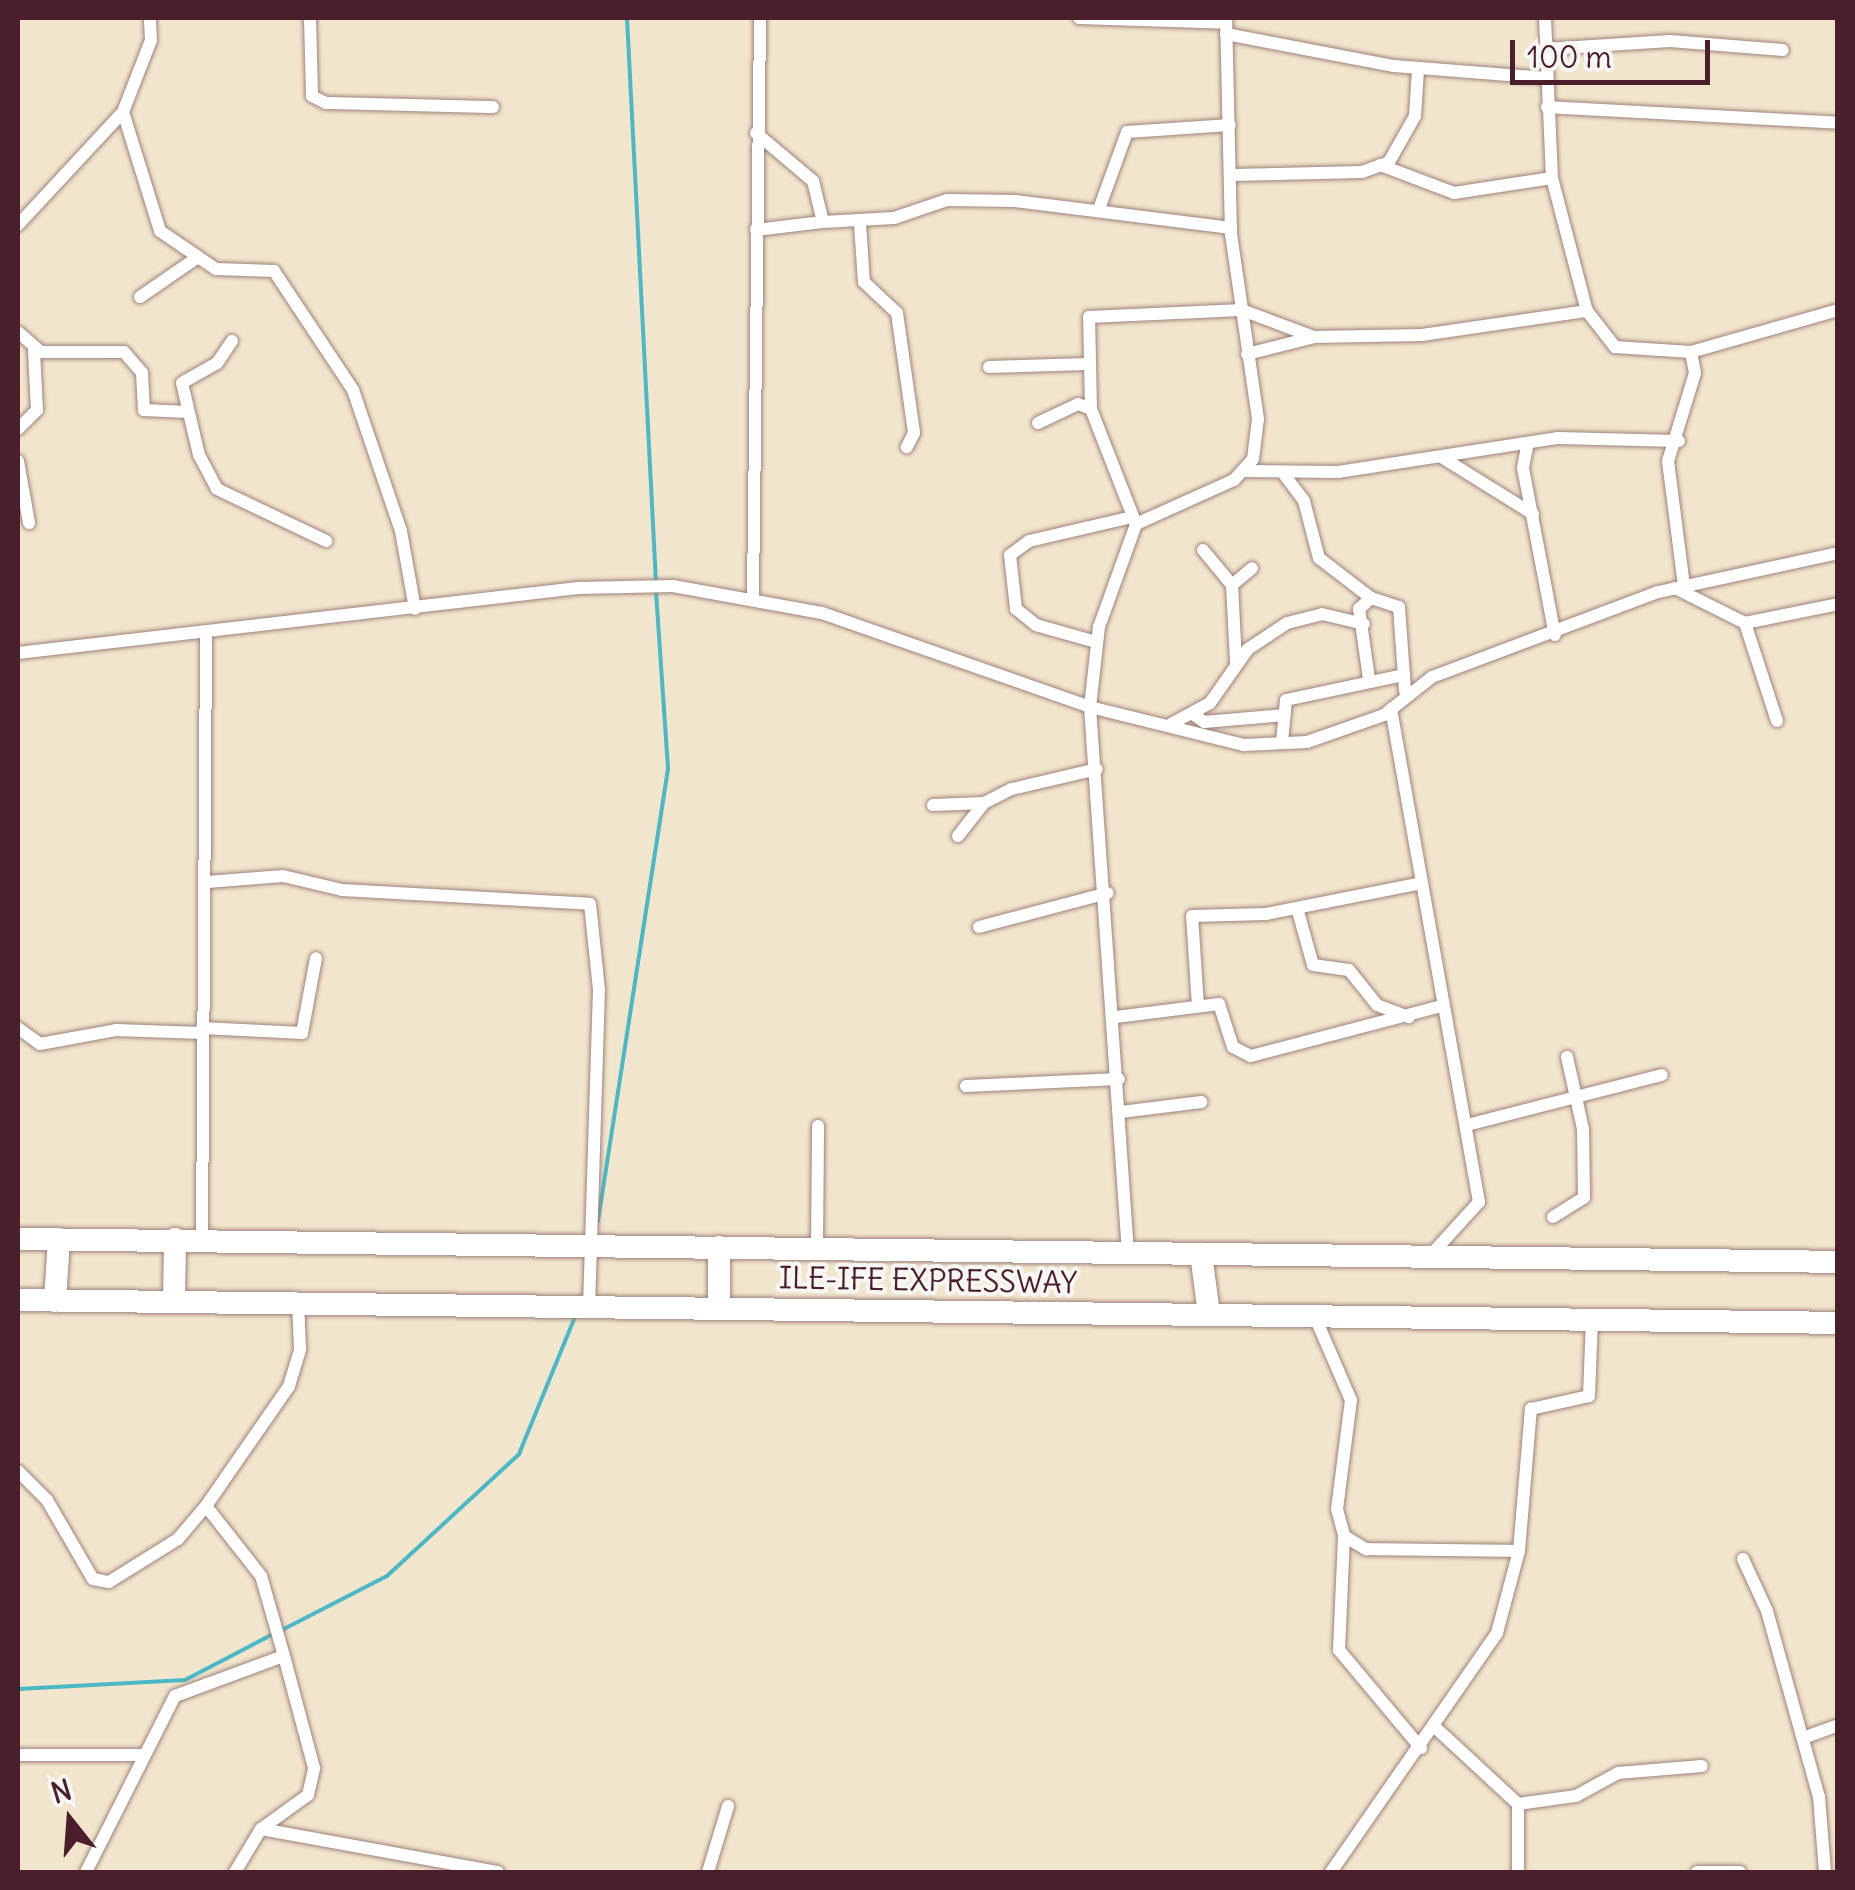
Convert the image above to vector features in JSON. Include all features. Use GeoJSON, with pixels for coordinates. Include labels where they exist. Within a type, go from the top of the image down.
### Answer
{"type":"FeatureCollection","features":[{"type":"Feature","properties":{"kind":"highway"},"geometry":{"type":"LineString","coordinates":[[55,1301],[58,1238]]}},
{"type":"Feature","properties":{"kind":"highway","name":"ILE-IFE EXPRESSWAY"},"geometry":{"type":"LineString","coordinates":[[18,1239],[1838,1262]]}},
{"type":"Feature","properties":{"kind":"highway"},"geometry":{"type":"LineString","coordinates":[[174,1299],[175,1239]]}},
{"type":"Feature","properties":{"kind":"highway"},"geometry":{"type":"LineString","coordinates":[[719,1247],[720,1307]]}},
{"type":"Feature","properties":{"kind":"highway"},"geometry":{"type":"LineString","coordinates":[[1201,1254],[1209,1314]]}},
{"type":"Feature","properties":{"kind":"highway","name":"ILE-IFE EXPRESSWAY"},"geometry":{"type":"LineString","coordinates":[[18,1300],[1838,1323]]}},
{"type":"Feature","properties":{"kind":"street"},"geometry":{"type":"LineString","coordinates":[[18,225],[122,112],[151,40],[150,18]]}},
{"type":"Feature","properties":{"kind":"street"},"geometry":{"type":"LineString","coordinates":[[310,18],[312,96],[326,103],[492,108]]}},
{"type":"Feature","properties":{"kind":"street"},"geometry":{"type":"LineString","coordinates":[[753,595],[760,18]]}},
{"type":"Feature","properties":{"kind":"street"},"geometry":{"type":"LineString","coordinates":[[1080,18],[1226,25],[1418,69],[1547,78]]}},
{"type":"Feature","properties":{"kind":"street"},"geometry":{"type":"LineString","coordinates":[[1545,18],[1552,178],[1587,311],[1614,347],[1691,352],[1838,310]]}},
{"type":"Feature","properties":{"kind":"street"},"geometry":{"type":"LineString","coordinates":[[1226,25],[1234,176],[1231,228],[1258,419],[1245,471]]}},
{"type":"Feature","properties":{"kind":"street"},"geometry":{"type":"LineString","coordinates":[[1546,49],[1670,42],[1783,50]]}},
{"type":"Feature","properties":{"kind":"street"},"geometry":{"type":"LineString","coordinates":[[1380,165],[1414,116],[1418,69]]}},
{"type":"Feature","properties":{"kind":"street"},"geometry":{"type":"LineString","coordinates":[[1547,107],[1838,123]]}},
{"type":"Feature","properties":{"kind":"street"},"geometry":{"type":"LineString","coordinates":[[122,112],[148,212],[196,259],[274,271],[312,319],[377,450],[415,609]]}},
{"type":"Feature","properties":{"kind":"street"},"geometry":{"type":"LineString","coordinates":[[1099,209],[1127,132],[1230,125]]}},
{"type":"Feature","properties":{"kind":"street"},"geometry":{"type":"LineString","coordinates":[[756,132],[814,180],[823,222]]}},
{"type":"Feature","properties":{"kind":"street"},"geometry":{"type":"LineString","coordinates":[[1234,176],[1380,165],[1454,193],[1552,178]]}},
{"type":"Feature","properties":{"kind":"street"},"geometry":{"type":"LineString","coordinates":[[756,230],[823,222],[860,224],[947,200],[1099,209],[1231,228]]}},
{"type":"Feature","properties":{"kind":"street"},"geometry":{"type":"LineString","coordinates":[[860,224],[864,282],[897,312],[914,433],[907,447]]}},
{"type":"Feature","properties":{"kind":"street"},"geometry":{"type":"LineString","coordinates":[[140,297],[196,259]]}},
{"type":"Feature","properties":{"kind":"street"},"geometry":{"type":"LineString","coordinates":[[1128,1253],[1108,893],[1090,707],[1096,642],[1134,521],[1091,410],[1085,326],[1098,313],[1242,310],[1314,337]]}},
{"type":"Feature","properties":{"kind":"street"},"geometry":{"type":"LineString","coordinates":[[1247,354],[1314,337],[1422,335],[1587,311]]}},
{"type":"Feature","properties":{"kind":"street"},"geometry":{"type":"LineString","coordinates":[[18,332],[34,350],[37,410],[18,429]]}},
{"type":"Feature","properties":{"kind":"street"},"geometry":{"type":"LineString","coordinates":[[232,341],[217,363],[186,376],[188,412],[216,489],[326,541]]}},
{"type":"Feature","properties":{"kind":"street"},"geometry":{"type":"LineString","coordinates":[[34,350],[124,352],[142,373],[144,410],[188,412]]}},
{"type":"Feature","properties":{"kind":"street"},"geometry":{"type":"LineString","coordinates":[[1679,587],[1668,470],[1679,441],[1691,352]]}},
{"type":"Feature","properties":{"kind":"street"},"geometry":{"type":"LineString","coordinates":[[989,366],[1087,364]]}},
{"type":"Feature","properties":{"kind":"street"},"geometry":{"type":"LineString","coordinates":[[1038,423],[1078,404],[1091,410]]}},
{"type":"Feature","properties":{"kind":"street"},"geometry":{"type":"LineString","coordinates":[[1096,642],[1036,625],[1016,609],[1010,555],[1029,541],[1134,521],[1245,471],[1283,474],[1443,458],[1527,447],[1558,438],[1679,441]]}},
{"type":"Feature","properties":{"kind":"street"},"geometry":{"type":"LineString","coordinates":[[1527,447],[1534,516],[1555,635]]}},
{"type":"Feature","properties":{"kind":"street"},"geometry":{"type":"LineString","coordinates":[[1443,458],[1534,516]]}},
{"type":"Feature","properties":{"kind":"street"},"geometry":{"type":"LineString","coordinates":[[18,461],[30,521],[18,518]]}},
{"type":"Feature","properties":{"kind":"street"},"geometry":{"type":"LineString","coordinates":[[1283,474],[1304,501],[1319,558],[1370,598],[1399,607],[1405,691]]}},
{"type":"Feature","properties":{"kind":"street"},"geometry":{"type":"LineString","coordinates":[[1102,527],[1125,543]]}},
{"type":"Feature","properties":{"kind":"street"},"geometry":{"type":"LineString","coordinates":[[1203,550],[1232,585],[1235,664]]}},
{"type":"Feature","properties":{"kind":"street"},"geometry":{"type":"LineString","coordinates":[[18,654],[206,638],[618,585],[753,595],[1090,707],[1244,745],[1328,738],[1393,706],[1405,691],[1679,587],[1838,553]]}},
{"type":"Feature","properties":{"kind":"street"},"geometry":{"type":"LineString","coordinates":[[1232,585],[1252,568]]}},
{"type":"Feature","properties":{"kind":"street"},"geometry":{"type":"LineString","coordinates":[[1679,587],[1745,623],[1838,604]]}},
{"type":"Feature","properties":{"kind":"street"},"geometry":{"type":"LineString","coordinates":[[1370,598],[1360,609],[1369,678],[1393,706],[1418,884],[1479,1202],[1429,1256]]}},
{"type":"Feature","properties":{"kind":"street"},"geometry":{"type":"LineString","coordinates":[[1171,724],[1193,714],[1235,664],[1287,623],[1322,614],[1364,624]]}},
{"type":"Feature","properties":{"kind":"street"},"geometry":{"type":"LineString","coordinates":[[1745,623],[1777,720]]}},
{"type":"Feature","properties":{"kind":"street"},"geometry":{"type":"LineString","coordinates":[[202,1239],[206,638]]}},
{"type":"Feature","properties":{"kind":"street"},"geometry":{"type":"LineString","coordinates":[[1282,742],[1286,700],[1369,678],[1404,675]]}},
{"type":"Feature","properties":{"kind":"street"},"geometry":{"type":"LineString","coordinates":[[1193,714],[1204,722],[1285,715]]}},
{"type":"Feature","properties":{"kind":"street"},"geometry":{"type":"LineString","coordinates":[[932,804],[984,803],[1097,769]]}},
{"type":"Feature","properties":{"kind":"street"},"geometry":{"type":"LineString","coordinates":[[958,836],[984,803]]}},
{"type":"Feature","properties":{"kind":"street"},"geometry":{"type":"LineString","coordinates":[[206,882],[283,876],[342,890],[590,904],[599,989],[589,1305]]}},
{"type":"Feature","properties":{"kind":"street"},"geometry":{"type":"LineString","coordinates":[[1198,1006],[1192,916],[1297,908],[1418,884]]}},
{"type":"Feature","properties":{"kind":"street"},"geometry":{"type":"LineString","coordinates":[[980,927],[1108,893]]}},
{"type":"Feature","properties":{"kind":"street"},"geometry":{"type":"LineString","coordinates":[[1297,908],[1314,965],[1349,970],[1377,1005],[1409,1017]]}},
{"type":"Feature","properties":{"kind":"street"},"geometry":{"type":"LineString","coordinates":[[21,1037],[202,1030],[302,1033],[316,958]]}},
{"type":"Feature","properties":{"kind":"street"},"geometry":{"type":"LineString","coordinates":[[1116,1017],[1219,1004],[1233,1047],[1251,1056],[1442,1006]]}},
{"type":"Feature","properties":{"kind":"street"},"geometry":{"type":"LineString","coordinates":[[1553,1217],[1584,1198],[1583,1129],[1572,1102],[1567,1057]]}},
{"type":"Feature","properties":{"kind":"street"},"geometry":{"type":"LineString","coordinates":[[1467,1125],[1572,1102],[1662,1075]]}},
{"type":"Feature","properties":{"kind":"street"},"geometry":{"type":"LineString","coordinates":[[966,1086],[1120,1079]]}},
{"type":"Feature","properties":{"kind":"street"},"geometry":{"type":"LineString","coordinates":[[1121,1112],[1201,1102]]}},
{"type":"Feature","properties":{"kind":"street"},"geometry":{"type":"LineString","coordinates":[[818,1126],[818,1247]]}},
{"type":"Feature","properties":{"kind":"street"},"geometry":{"type":"LineString","coordinates":[[18,1471],[48,1500],[93,1579],[109,1582],[178,1539],[206,1506],[290,1386],[300,1349],[298,1301]]}},
{"type":"Feature","properties":{"kind":"street"},"geometry":{"type":"LineString","coordinates":[[1315,1317],[1352,1400],[1336,1508],[1344,1536],[1339,1650],[1420,1748]]}},
{"type":"Feature","properties":{"kind":"street"},"geometry":{"type":"LineString","coordinates":[[1330,1872],[1438,1729],[1497,1632],[1519,1551],[1531,1410],[1589,1396],[1592,1319]]}},
{"type":"Feature","properties":{"kind":"street"},"geometry":{"type":"LineString","coordinates":[[206,1506],[261,1576],[314,1768],[308,1795],[261,1830],[235,1872]]}},
{"type":"Feature","properties":{"kind":"street"},"geometry":{"type":"LineString","coordinates":[[1344,1536],[1366,1549],[1519,1551]]}},
{"type":"Feature","properties":{"kind":"street"},"geometry":{"type":"LineString","coordinates":[[1743,1559],[1803,1738],[1827,1832],[1825,1872]]}},
{"type":"Feature","properties":{"kind":"street"},"geometry":{"type":"LineString","coordinates":[[86,1872],[176,1696],[284,1656]]}},
{"type":"Feature","properties":{"kind":"street"},"geometry":{"type":"LineString","coordinates":[[1803,1738],[1838,1725]]}},
{"type":"Feature","properties":{"kind":"street"},"geometry":{"type":"LineString","coordinates":[[1438,1729],[1518,1804],[1518,1872]]}},
{"type":"Feature","properties":{"kind":"street"},"geometry":{"type":"LineString","coordinates":[[18,1755],[143,1756]]}},
{"type":"Feature","properties":{"kind":"street"},"geometry":{"type":"LineString","coordinates":[[1518,1804],[1576,1796],[1618,1772],[1702,1766]]}},
{"type":"Feature","properties":{"kind":"street"},"geometry":{"type":"LineString","coordinates":[[708,1872],[728,1806]]}},
{"type":"Feature","properties":{"kind":"street"},"geometry":{"type":"LineString","coordinates":[[261,1830],[498,1872]]}},
{"type":"Feature","properties":{"kind":"street"},"geometry":{"type":"LineString","coordinates":[[1697,1872],[1740,1872]]}},
{"type":"Feature","properties":{"kind":"waterway"},"geometry":{"type":"LineString","coordinates":[[627,18],[656,582]]}},
{"type":"Feature","properties":{"kind":"waterway"},"geometry":{"type":"LineString","coordinates":[[598,1221],[668,768],[656,591]]}},
{"type":"Feature","properties":{"kind":"waterway"},"geometry":{"type":"LineString","coordinates":[[282,1630],[387,1576],[519,1454],[575,1317]]}},
{"type":"Feature","properties":{"kind":"waterway"},"geometry":{"type":"LineString","coordinates":[[18,1689],[185,1680],[273,1634]]}}]}
